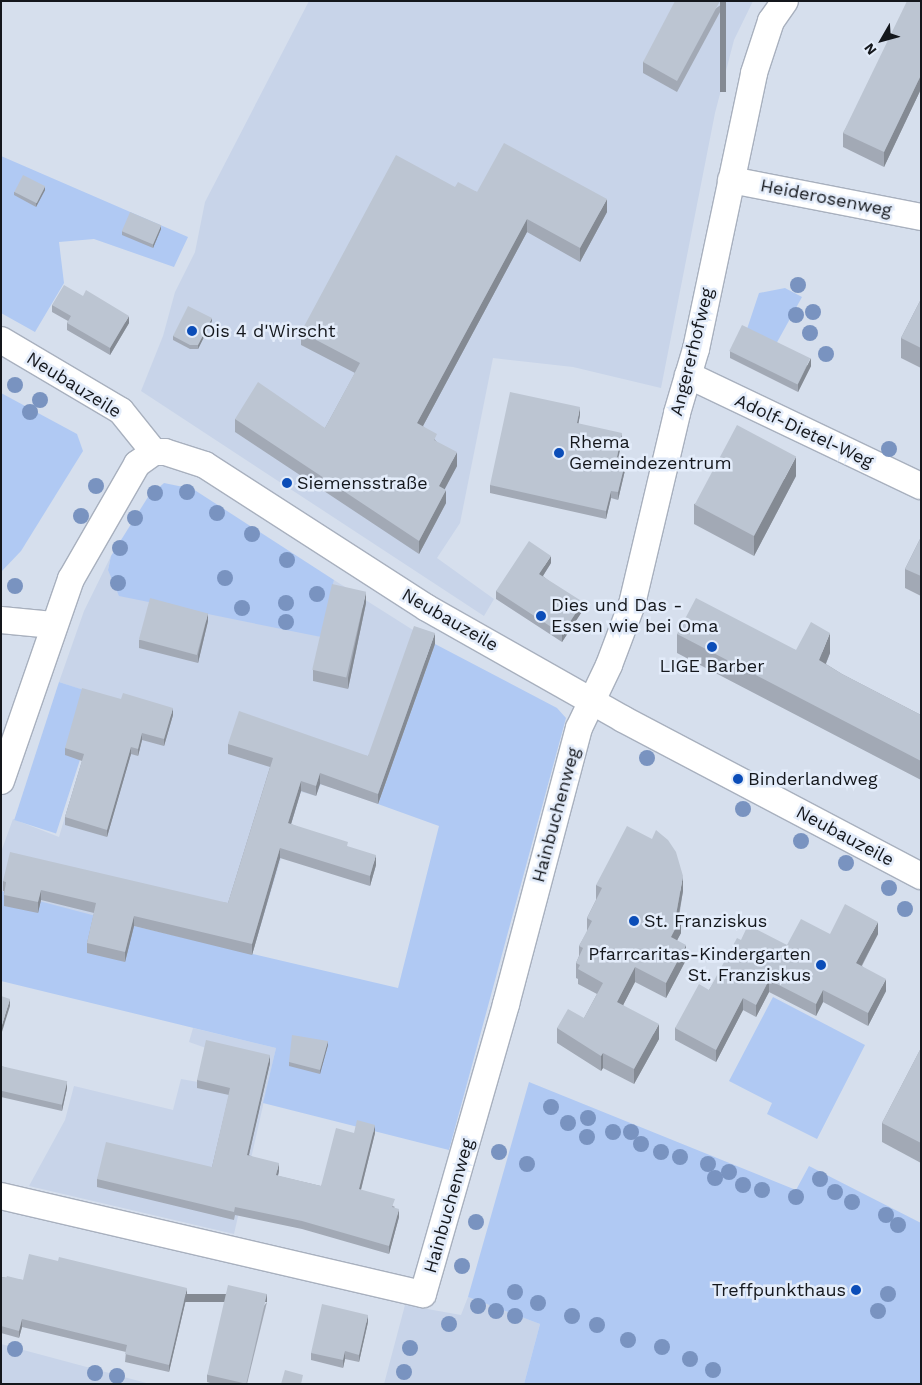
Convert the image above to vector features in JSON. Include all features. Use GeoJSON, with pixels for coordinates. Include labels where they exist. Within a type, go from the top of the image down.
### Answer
{"type":"FeatureCollection","features":[{"type":"Feature","properties":{"kind":"street","name":"Angererhofweg"},"geometry":{"type":"LineString","coordinates":[[592,701],[632,604],[688,376],[760,51],[771,22],[785,1]]}},
{"type":"Feature","properties":{"kind":"street","name":"Heiderosenweg"},"geometry":{"type":"LineString","coordinates":[[731,180],[921,216]]}},
{"type":"Feature","properties":{"kind":"street","name":"Neubauzeile"},"geometry":{"type":"LineString","coordinates":[[1,340],[121,411],[154,452],[180,455],[204,465],[427,608],[592,701],[921,876]]}},
{"type":"Feature","properties":{"kind":"street","name":"Adolf-Dietel-Weg"},"geometry":{"type":"LineString","coordinates":[[688,376],[921,486]]}},
{"type":"Feature","properties":{"kind":"street"},"geometry":{"type":"LineString","coordinates":[[1,781],[53,625],[71,579],[122,486],[137,464],[154,452]]}},
{"type":"Feature","properties":{"kind":"street"},"geometry":{"type":"LineString","coordinates":[[1,620],[53,625]]}},
{"type":"Feature","properties":{"kind":"street","name":"Hainbuchenweg"},"geometry":{"type":"LineString","coordinates":[[1,1196],[423,1294],[506,1004],[579,728],[592,701]]}},
{"type":"Feature","properties":{"kind":"shaded area"},"geometry":{"type":"Polygon","coordinates":[[[309,1],[753,1],[734,40],[715,113],[661,388],[573,367],[493,358],[460,523],[437,558],[494,599],[484,616],[141,391],[163,336],[175,292],[195,252],[205,202],[309,1]]]}},
{"type":"Feature","properties":{"kind":"shaded area"},"geometry":{"type":"Polygon","coordinates":[[[1,156],[188,237],[174,267],[94,239],[59,242],[64,283],[35,332],[1,313],[1,156]]]}},
{"type":"Feature","properties":{"kind":"shaded area"},"geometry":{"type":"Polygon","coordinates":[[[785,288],[802,297],[775,346],[746,332],[759,293],[785,288]]]}},
{"type":"Feature","properties":{"kind":"shaded area"},"geometry":{"type":"Polygon","coordinates":[[[1,393],[77,434],[83,451],[21,551],[1,572],[1,393]]]}},
{"type":"Feature","properties":{"kind":"shaded area"},"geometry":{"type":"Polygon","coordinates":[[[164,483],[193,489],[334,580],[321,637],[119,596],[108,570],[111,556],[148,497],[164,483]]]}},
{"type":"Feature","properties":{"kind":"shaded area"},"geometry":{"type":"Polygon","coordinates":[[[111,556],[108,570],[321,637],[334,580],[435,644],[378,804],[321,784],[316,796],[301,792],[252,955],[134,926],[125,962],[1,891],[1,852],[13,819],[59,837],[101,696],[59,682],[84,611],[111,556]]]}},
{"type":"Feature","properties":{"kind":"shaded area"},"geometry":{"type":"Polygon","coordinates":[[[435,644],[557,708],[566,718],[449,1150],[263,1103],[276,1048],[1,981],[1,891],[134,926],[398,988],[439,826],[378,804],[435,644]]]}},
{"type":"Feature","properties":{"kind":"shaded area"},"geometry":{"type":"Polygon","coordinates":[[[59,682],[101,696],[56,833],[14,820],[59,682]]]}},
{"type":"Feature","properties":{"kind":"shaded area"},"geometry":{"type":"Polygon","coordinates":[[[773,997],[865,1045],[817,1139],[767,1114],[772,1103],[729,1081],[773,997]]]}},
{"type":"Feature","properties":{"kind":"shaded area"},"geometry":{"type":"Polygon","coordinates":[[[193,1028],[276,1048],[234,1234],[29,1186],[65,1120],[74,1086],[173,1110],[181,1079],[198,1082],[206,1048],[189,1042],[193,1028]]]}},
{"type":"Feature","properties":{"kind":"shaded area"},"geometry":{"type":"Polygon","coordinates":[[[529,1082],[796,1190],[809,1166],[921,1223],[921,1384],[524,1384],[540,1324],[468,1297],[529,1082]]]}},
{"type":"Feature","properties":{"kind":"shaded area"},"geometry":{"type":"Polygon","coordinates":[[[468,1297],[540,1324],[524,1384],[384,1384],[405,1305],[461,1315],[468,1297]]]}},
{"type":"Feature","properties":{"kind":"shaded area"},"geometry":{"type":"Polygon","coordinates":[[[1,1344],[150,1384],[1,1384],[1,1344]]]}},
{"type":"Feature","properties":{"kind":"building"},"geometry":{"type":"Polygon","coordinates":[[[675,1],[720,1],[677,81],[643,62],[675,1]]]}},
{"type":"Feature","properties":{"kind":"building"},"geometry":{"type":"Polygon","coordinates":[[[907,1],[921,1],[921,75],[884,152],[843,133],[907,1]]]}},
{"type":"Feature","properties":{"kind":"building"},"geometry":{"type":"Polygon","coordinates":[[[504,143],[607,199],[580,248],[527,219],[417,423],[437,434],[434,440],[457,452],[439,486],[446,490],[419,541],[235,419],[258,382],[325,428],[360,363],[301,332],[396,155],[455,187],[458,182],[477,192],[504,143]]]}},
{"type":"Feature","properties":{"kind":"building"},"geometry":{"type":"Polygon","coordinates":[[[23,175],[45,186],[37,203],[14,192],[23,175]]]}},
{"type":"Feature","properties":{"kind":"building"},"geometry":{"type":"Polygon","coordinates":[[[130,212],[161,225],[153,245],[122,231],[130,212]]]}},
{"type":"Feature","properties":{"kind":"building"},"geometry":{"type":"Polygon","coordinates":[[[64,285],[83,296],[86,290],[129,316],[110,348],[67,323],[71,316],[52,305],[64,285]]]}},
{"type":"Feature","properties":{"kind":"building"},"geometry":{"type":"Polygon","coordinates":[[[921,299],[921,348],[901,338],[921,299]]]}},
{"type":"Feature","properties":{"kind":"building","name":"Ois 4 d'Wirscht"},"geometry":{"type":"Polygon","coordinates":[[[188,306],[212,318],[198,345],[190,345],[173,336],[188,306]]]}},
{"type":"Feature","properties":{"kind":"building"},"geometry":{"type":"Polygon","coordinates":[[[742,325],[810,358],[798,384],[729,351],[742,325]]]}},
{"type":"Feature","properties":{"kind":"building","name":"Rhema Gemeindezentrum"},"geometry":{"type":"Polygon","coordinates":[[[510,392],[580,407],[577,423],[622,433],[617,457],[626,459],[618,492],[611,491],[606,511],[490,485],[510,392]]]}},
{"type":"Feature","properties":{"kind":"building"},"geometry":{"type":"Polygon","coordinates":[[[737,425],[796,456],[754,536],[695,504],[737,425]]]}},
{"type":"Feature","properties":{"kind":"building"},"geometry":{"type":"Polygon","coordinates":[[[921,537],[921,576],[905,569],[921,537]]]}},
{"type":"Feature","properties":{"kind":"building"},"geometry":{"type":"Polygon","coordinates":[[[529,541],[551,556],[539,574],[583,602],[562,634],[496,591],[529,541]]]}},
{"type":"Feature","properties":{"kind":"building"},"geometry":{"type":"Polygon","coordinates":[[[332,584],[366,592],[346,678],[312,670],[332,584]]]}},
{"type":"Feature","properties":{"kind":"building"},"geometry":{"type":"Polygon","coordinates":[[[150,598],[208,614],[197,655],[139,640],[150,598]]]}},
{"type":"Feature","properties":{"kind":"building"},"geometry":{"type":"Polygon","coordinates":[[[696,598],[796,650],[811,622],[830,633],[819,660],[921,715],[921,761],[677,634],[696,598]]]}},
{"type":"Feature","properties":{"kind":"building"},"geometry":{"type":"Polygon","coordinates":[[[414,626],[435,633],[378,794],[320,773],[316,786],[301,781],[288,823],[348,842],[347,846],[376,855],[370,876],[280,848],[252,944],[134,916],[125,952],[87,943],[96,903],[41,890],[38,902],[4,895],[6,882],[3,881],[10,852],[228,903],[273,758],[228,744],[239,711],[368,756],[414,626]]]}},
{"type":"Feature","properties":{"kind":"building"},"geometry":{"type":"Polygon","coordinates":[[[82,688],[121,699],[123,693],[173,708],[164,739],[142,733],[138,749],[131,747],[107,830],[65,817],[84,754],[65,748],[82,688]]]}},
{"type":"Feature","properties":{"kind":"building","name":"St. Franziskus"},"geometry":{"type":"Polygon","coordinates":[[[627,826],[652,839],[656,830],[668,840],[676,852],[683,876],[676,915],[681,918],[671,937],[686,945],[666,983],[635,967],[617,1002],[659,1024],[634,1069],[603,1053],[601,1056],[557,1028],[568,1009],[584,1018],[603,983],[578,969],[580,965],[576,963],[583,948],[579,946],[592,921],[587,918],[602,888],[596,885],[627,826]]]}},
{"type":"Feature","properties":{"kind":"building"},"geometry":{"type":"Polygon","coordinates":[[[845,904],[878,922],[856,963],[886,979],[868,1013],[823,990],[816,1004],[769,980],[756,1005],[743,998],[716,1050],[675,1028],[699,984],[709,990],[737,938],[741,940],[748,925],[787,945],[801,919],[830,934],[845,904]]]}},
{"type":"Feature","properties":{"kind":"building"},"geometry":{"type":"Polygon","coordinates":[[[1,996],[10,999],[1,1028],[1,996]]]}},
{"type":"Feature","properties":{"kind":"building"},"geometry":{"type":"Polygon","coordinates":[[[292,1035],[328,1041],[320,1070],[289,1062],[292,1035]]]}},
{"type":"Feature","properties":{"kind":"building"},"geometry":{"type":"Polygon","coordinates":[[[206,1040],[270,1055],[247,1155],[279,1163],[276,1175],[321,1186],[336,1128],[354,1133],[357,1120],[375,1125],[359,1189],[395,1199],[392,1207],[399,1209],[389,1246],[302,1221],[235,1207],[234,1212],[97,1179],[106,1142],[212,1167],[230,1088],[197,1080],[206,1040]]]}},
{"type":"Feature","properties":{"kind":"building"},"geometry":{"type":"Polygon","coordinates":[[[921,1048],[921,1143],[882,1123],[921,1048]]]}},
{"type":"Feature","properties":{"kind":"building"},"geometry":{"type":"Polygon","coordinates":[[[1,1066],[67,1081],[62,1105],[1,1091],[1,1066]]]}},
{"type":"Feature","properties":{"kind":"building"},"geometry":{"type":"Polygon","coordinates":[[[29,1254],[58,1261],[59,1257],[187,1288],[169,1365],[125,1354],[127,1345],[22,1319],[19,1331],[1,1326],[1,1277],[6,1278],[7,1276],[23,1280],[29,1254]]]}},
{"type":"Feature","properties":{"kind":"building"},"geometry":{"type":"Polygon","coordinates":[[[228,1285],[267,1294],[246,1384],[207,1375],[228,1285]]]}},
{"type":"Feature","properties":{"kind":"building"},"geometry":{"type":"Polygon","coordinates":[[[322,1304],[368,1315],[359,1355],[345,1351],[343,1360],[311,1353],[322,1304]]]}},
{"type":"Feature","properties":{"kind":"building"},"geometry":{"type":"Polygon","coordinates":[[[285,1370],[303,1375],[301,1384],[281,1384],[285,1370]]]}},
{"type":"Feature","properties":{"kind":"place","name":"Ois 4 d'Wirscht"},"geometry":{"type":"Point","coordinates":[192,331]}},
{"type":"Feature","properties":{"kind":"place","name":"Rhema Gemeindezentrum"},"geometry":{"type":"Point","coordinates":[559,453]}},
{"type":"Feature","properties":{"kind":"place","name":"Siemensstraße"},"geometry":{"type":"Point","coordinates":[287,483]}},
{"type":"Feature","properties":{"kind":"place","name":"Dies und Das - Essen wie bei Oma"},"geometry":{"type":"Point","coordinates":[541,616]}},
{"type":"Feature","properties":{"kind":"place","name":"LIGE Barber"},"geometry":{"type":"Point","coordinates":[712,647]}},
{"type":"Feature","properties":{"kind":"place","name":"Binderlandweg"},"geometry":{"type":"Point","coordinates":[738,779]}},
{"type":"Feature","properties":{"kind":"place","name":"St. Franziskus"},"geometry":{"type":"Point","coordinates":[634,921]}},
{"type":"Feature","properties":{"kind":"place","name":"Pfarrcaritas-Kindergarten St. Franziskus"},"geometry":{"type":"Point","coordinates":[821,965]}},
{"type":"Feature","properties":{"kind":"place","name":"Treffpunkthaus"},"geometry":{"type":"Point","coordinates":[856,1290]}}]}
